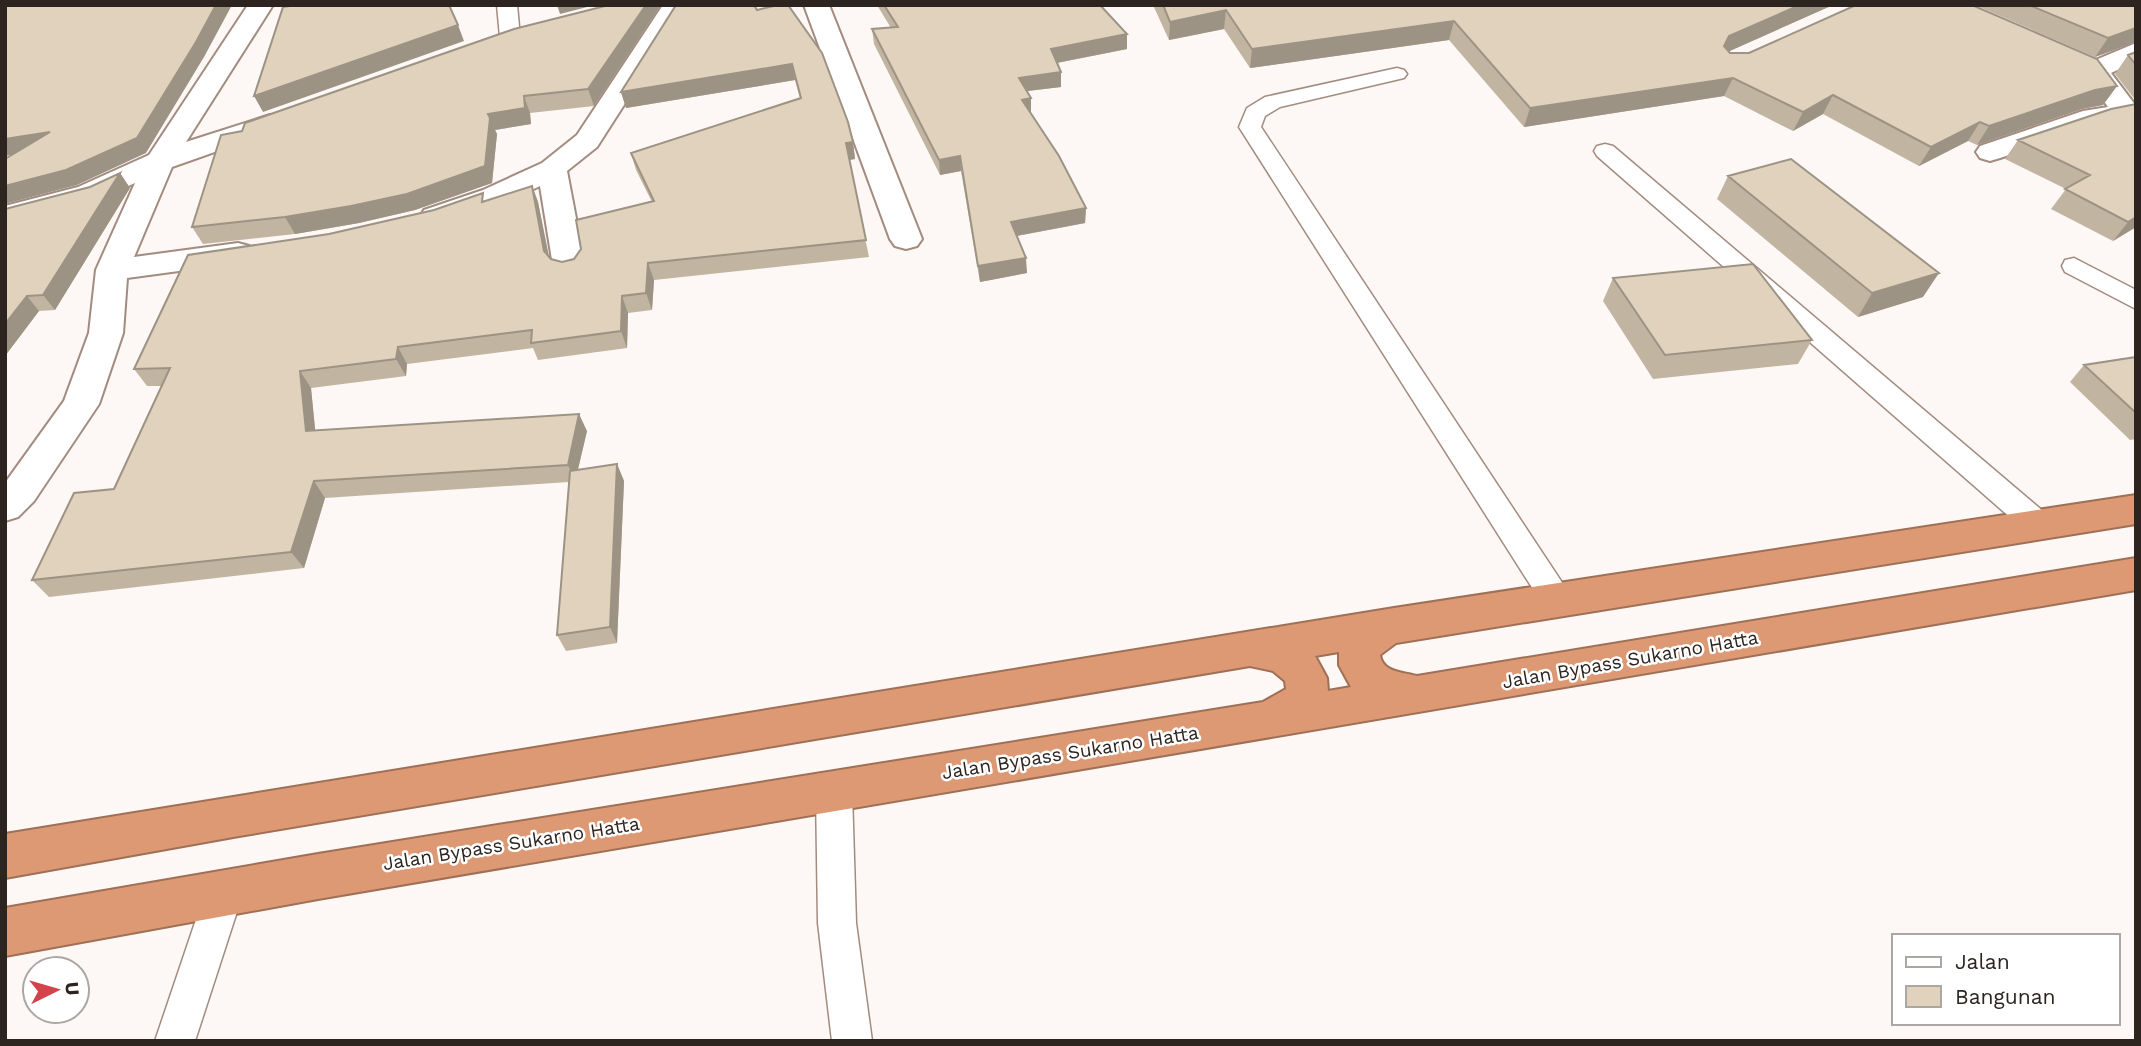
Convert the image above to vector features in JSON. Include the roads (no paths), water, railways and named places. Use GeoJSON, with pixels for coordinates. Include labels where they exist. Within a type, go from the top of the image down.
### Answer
{"type":"FeatureCollection","features":[{"type":"Feature","properties":{"kind":"highway"},"geometry":{"type":"LineString","coordinates":[[5,856],[1394,625],[2136,509]]}},
{"type":"Feature","properties":{"kind":"highway","name":"Jalan Bypass Sukarno Hatta"},"geometry":{"type":"LineString","coordinates":[[5,932],[225,890],[834,792],[2136,574]]}},
{"type":"Feature","properties":{"kind":"highway"},"geometry":{"type":"LineString","coordinates":[[1394,625],[1366,641],[1359,654],[1361,669],[1370,680],[1388,690],[1425,694]]}},
{"type":"Feature","properties":{"kind":"highway"},"geometry":{"type":"LineString","coordinates":[[1241,650],[1276,653],[1292,659],[1307,676],[1307,694],[1302,701],[1287,712],[1263,720]]}},
{"type":"Feature","properties":{"kind":"street"},"geometry":{"type":"LineString","coordinates":[[5,507],[21,491],[81,404],[107,333],[113,270],[160,161],[261,5]]}},
{"type":"Feature","properties":{"kind":"street"},"geometry":{"type":"LineString","coordinates":[[406,226],[494,196],[552,169],[587,141],[676,5]]}},
{"type":"Feature","properties":{"kind":"street"},"geometry":{"type":"LineString","coordinates":[[816,5],[906,239]]}},
{"type":"Feature","properties":{"kind":"street"},"geometry":{"type":"LineString","coordinates":[[1990,152],[2093,117],[2127,113],[2082,64],[2136,51]]}},
{"type":"Feature","properties":{"kind":"street"},"geometry":{"type":"LineString","coordinates":[[5,216],[89,193],[160,161],[288,117]]}},
{"type":"Feature","properties":{"kind":"street"},"geometry":{"type":"LineString","coordinates":[[552,169],[569,267]]}},
{"type":"Feature","properties":{"kind":"street"},"geometry":{"type":"LineString","coordinates":[[113,270],[260,251]]}},
{"type":"Feature","properties":{"kind":"lane"},"geometry":{"type":"LineString","coordinates":[[507,5],[510,38]]}},
{"type":"Feature","properties":{"kind":"lane"},"geometry":{"type":"LineString","coordinates":[[1397,74],[1273,102],[1255,113],[1250,127],[1556,599]]}},
{"type":"Feature","properties":{"kind":"lane"},"geometry":{"type":"LineString","coordinates":[[1605,151],[2039,525]]}},
{"type":"Feature","properties":{"kind":"lane"},"geometry":{"type":"LineString","coordinates":[[2074,266],[2136,301]]}},
{"type":"Feature","properties":{"kind":"lane"},"geometry":{"type":"LineString","coordinates":[[834,792],[837,923],[852,1041]]}},
{"type":"Feature","properties":{"kind":"lane"},"geometry":{"type":"LineString","coordinates":[[176,1041],[225,890]]}}]}
